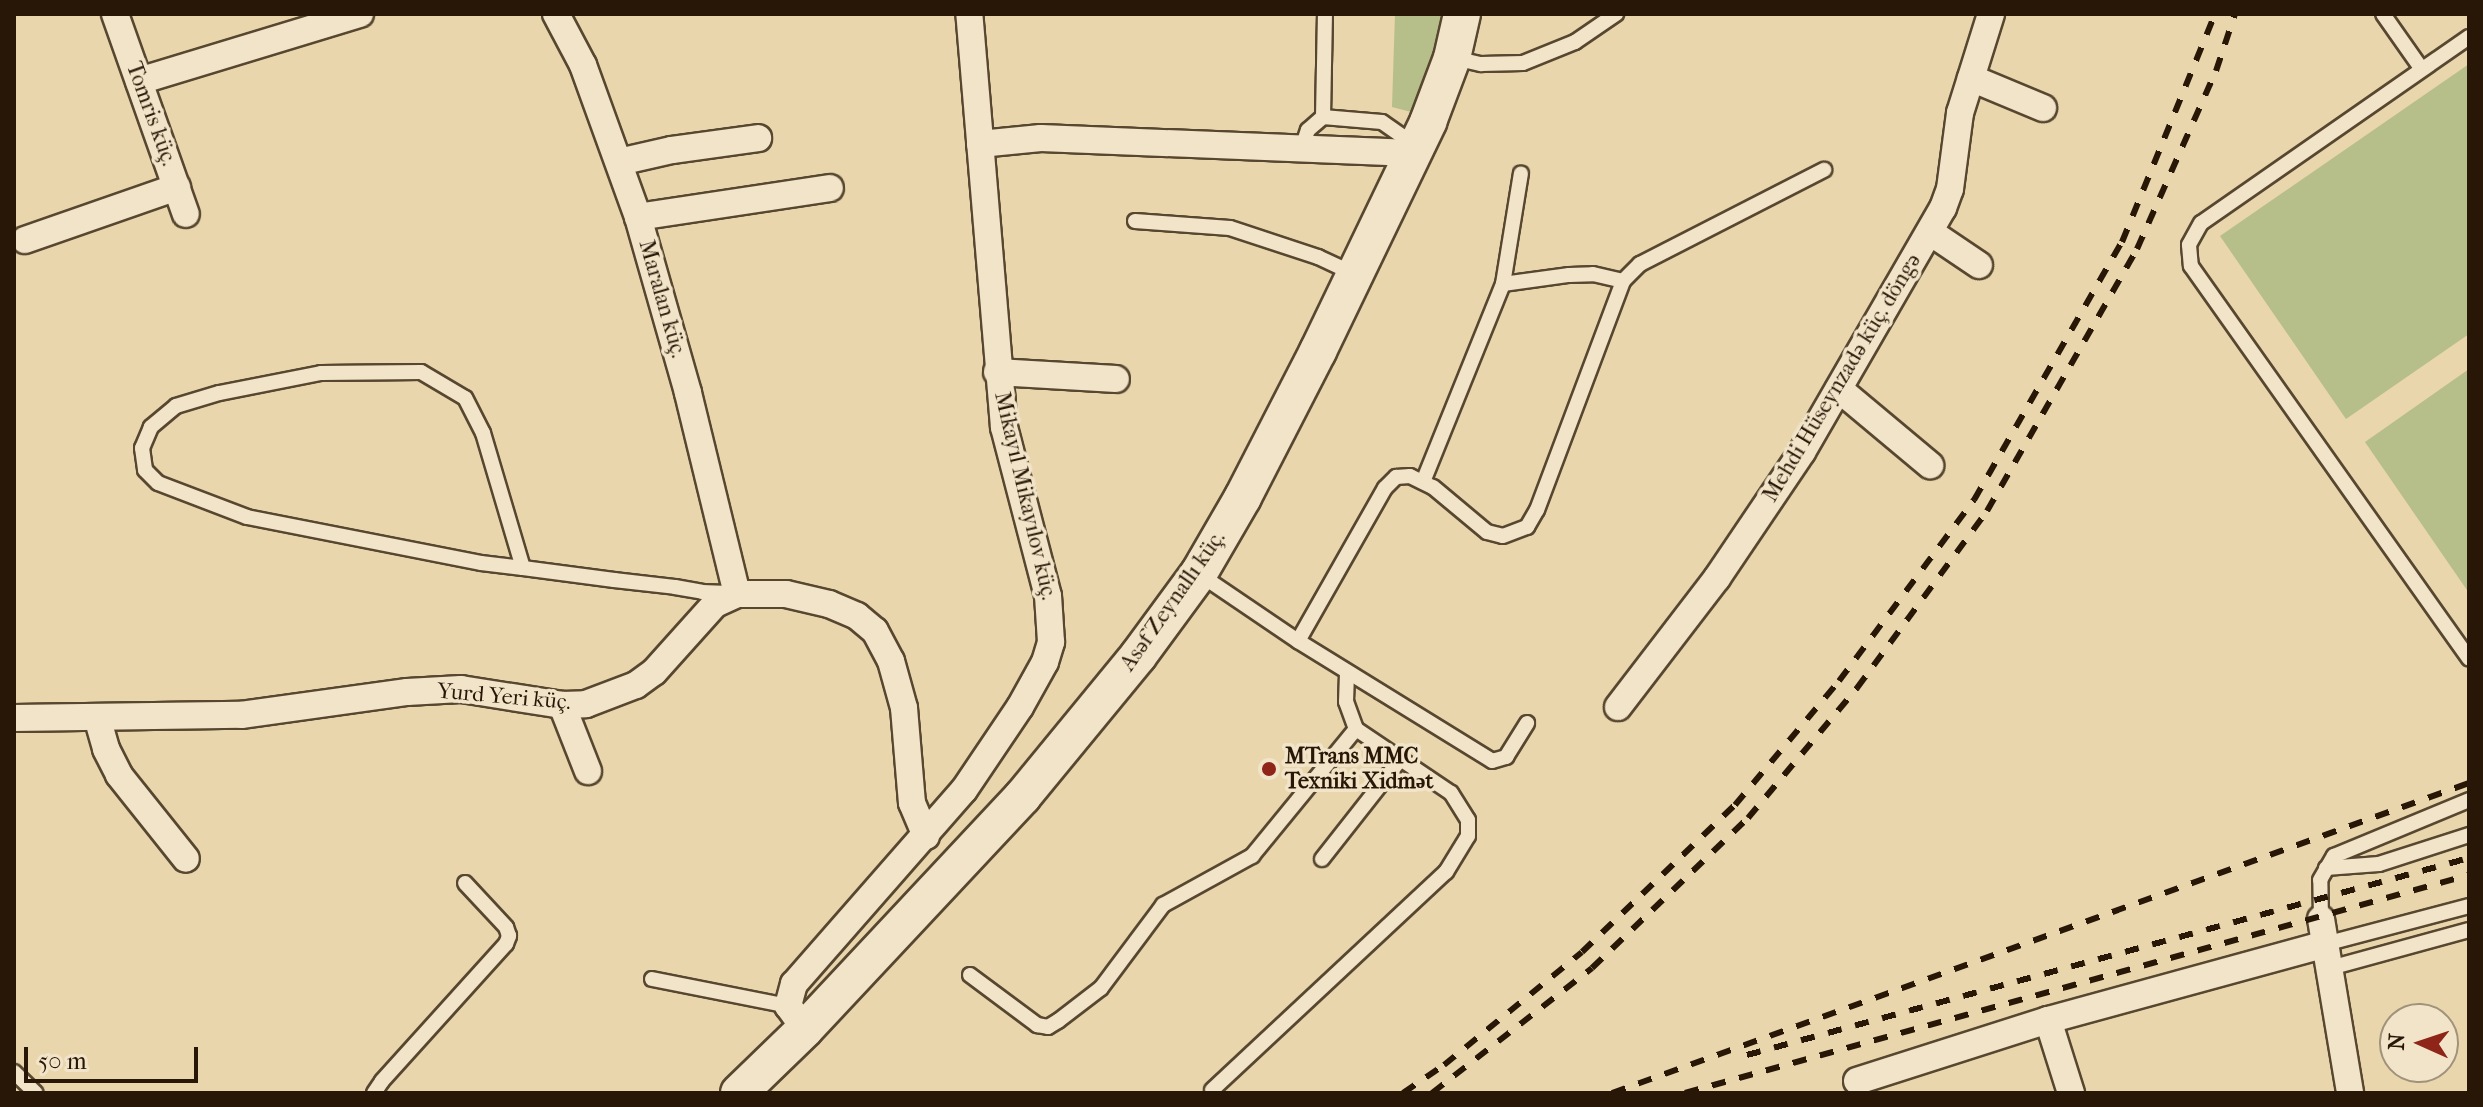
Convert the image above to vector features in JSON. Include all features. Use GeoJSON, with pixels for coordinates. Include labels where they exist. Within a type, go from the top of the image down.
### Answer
{"type":"FeatureCollection","features":[{"type":"Feature","properties":{"kind":"main road","name":"Asəf Zeynallı küç."},"geometry":{"type":"LineString","coordinates":[[739,1093],[797,1017],[1023,796],[1138,656],[1199,573],[1243,497],[1412,153],[1440,93],[1462,14]]}},
{"type":"Feature","properties":{"kind":"street","name":"Tomris küç."},"geometry":{"type":"LineString","coordinates":[[115,14],[186,214]]}},
{"type":"Feature","properties":{"kind":"street"},"geometry":{"type":"LineString","coordinates":[[139,81],[360,14]]}},
{"type":"Feature","properties":{"kind":"street","name":"Maralan küç."},"geometry":{"type":"LineString","coordinates":[[556,14],[583,65],[638,217],[688,393],[737,594]]}},
{"type":"Feature","properties":{"kind":"street","name":"Mikayıl Mikayılov küç."},"geometry":{"type":"LineString","coordinates":[[797,1017],[794,984],[964,790],[1020,707],[1045,662],[1051,642],[1048,596],[1013,465],[997,372],[969,14]]}},
{"type":"Feature","properties":{"kind":"street","name":"Mehdi Hüseynzadə küç. döngə"},"geometry":{"type":"LineString","coordinates":[[1618,707],[1717,578],[1802,452],[1930,232],[1950,189],[1955,139],[1991,14]]}},
{"type":"Feature","properties":{"kind":"street"},"geometry":{"type":"LineString","coordinates":[[1971,78],[2043,108]]}},
{"type":"Feature","properties":{"kind":"street"},"geometry":{"type":"LineString","coordinates":[[619,162],[672,150],[758,138]]}},
{"type":"Feature","properties":{"kind":"street"},"geometry":{"type":"LineString","coordinates":[[980,144],[1041,138],[1412,153]]}},
{"type":"Feature","properties":{"kind":"street"},"geometry":{"type":"LineString","coordinates":[[25,240],[177,187]]}},
{"type":"Feature","properties":{"kind":"street"},"geometry":{"type":"LineString","coordinates":[[638,217],[830,188]]}},
{"type":"Feature","properties":{"kind":"street"},"geometry":{"type":"LineString","coordinates":[[1930,232],[1979,265]]}},
{"type":"Feature","properties":{"kind":"street"},"geometry":{"type":"LineString","coordinates":[[997,372],[1116,379]]}},
{"type":"Feature","properties":{"kind":"street"},"geometry":{"type":"LineString","coordinates":[[1839,389],[1930,465]]}},
{"type":"Feature","properties":{"kind":"street"},"geometry":{"type":"LineString","coordinates":[[737,594],[786,594],[829,604],[857,616],[875,631],[891,661],[904,708],[912,803],[926,836]]}},
{"type":"Feature","properties":{"kind":"street","name":"Yurd Yeri küç."},"geometry":{"type":"LineString","coordinates":[[14,718],[241,715],[407,692],[461,689],[562,705],[586,704],[636,685],[667,660],[701,616],[737,594]]}},
{"type":"Feature","properties":{"kind":"street"},"geometry":{"type":"LineString","coordinates":[[562,705],[588,771]]}},
{"type":"Feature","properties":{"kind":"street"},"geometry":{"type":"LineString","coordinates":[[97,717],[106,749],[119,775],[186,859]]}},
{"type":"Feature","properties":{"kind":"street"},"geometry":{"type":"LineString","coordinates":[[1857,1081],[2048,1020],[2325,944],[2350,1093]]}},
{"type":"Feature","properties":{"kind":"street"},"geometry":{"type":"LineString","coordinates":[[2048,1020],[2071,1093]]}},
{"type":"Feature","properties":{"kind":"lane"},"geometry":{"type":"LineString","coordinates":[[1323,117],[1325,14]]}},
{"type":"Feature","properties":{"kind":"lane"},"geometry":{"type":"LineString","coordinates":[[1452,58],[1481,64],[1523,63],[1575,42],[1616,14]]}},
{"type":"Feature","properties":{"kind":"lane"},"geometry":{"type":"LineString","coordinates":[[2383,14],[2421,68]]}},
{"type":"Feature","properties":{"kind":"lane"},"geometry":{"type":"LineString","coordinates":[[2469,37],[2201,223],[2189,245],[2191,266],[2469,659]]}},
{"type":"Feature","properties":{"kind":"lane"},"geometry":{"type":"LineString","coordinates":[[1302,148],[1308,130],[1323,117],[1382,122],[1402,136],[1412,153]]}},
{"type":"Feature","properties":{"kind":"lane"},"geometry":{"type":"LineString","coordinates":[[1298,641],[1385,488],[1396,477],[1410,476],[1423,482],[1487,532],[1503,536],[1527,527],[1537,510],[1623,281],[1640,264],[1824,170]]}},
{"type":"Feature","properties":{"kind":"lane"},"geometry":{"type":"LineString","coordinates":[[1423,482],[1503,284],[1521,173]]}},
{"type":"Feature","properties":{"kind":"lane"},"geometry":{"type":"LineString","coordinates":[[1135,221],[1230,228],[1318,257],[1354,274]]}},
{"type":"Feature","properties":{"kind":"lane"},"geometry":{"type":"LineString","coordinates":[[1503,284],[1593,274],[1623,281]]}},
{"type":"Feature","properties":{"kind":"lane"},"geometry":{"type":"LineString","coordinates":[[523,568],[483,433],[465,398],[421,372],[321,373],[219,393],[176,406],[151,427],[142,448],[145,470],[158,483],[247,517],[523,568],[737,594]]}},
{"type":"Feature","properties":{"kind":"lane"},"geometry":{"type":"LineString","coordinates":[[1199,573],[1298,641],[1492,761],[1506,757],[1527,723]]}},
{"type":"Feature","properties":{"kind":"lane"},"geometry":{"type":"LineString","coordinates":[[1212,1090],[1446,872],[1468,836],[1468,820],[1451,793],[1356,729],[1346,702],[1347,672]]}},
{"type":"Feature","properties":{"kind":"lane"},"geometry":{"type":"LineString","coordinates":[[970,975],[1037,1025],[1048,1027],[1058,1021],[1101,988],[1163,905],[1252,856],[1356,729]]}},
{"type":"Feature","properties":{"kind":"lane"},"geometry":{"type":"LineString","coordinates":[[1322,859],[1400,760]]}},
{"type":"Feature","properties":{"kind":"lane"},"geometry":{"type":"LineString","coordinates":[[2325,944],[2320,880],[2334,856],[2350,846],[2469,800]]}},
{"type":"Feature","properties":{"kind":"lane"},"geometry":{"type":"LineString","coordinates":[[2326,868],[2379,864],[2469,835]]}},
{"type":"Feature","properties":{"kind":"lane"},"geometry":{"type":"LineString","coordinates":[[374,1093],[506,944],[509,936],[506,927],[465,883]]}},
{"type":"Feature","properties":{"kind":"lane"},"geometry":{"type":"LineString","coordinates":[[2325,944],[2469,906]]}},
{"type":"Feature","properties":{"kind":"lane"},"geometry":{"type":"LineString","coordinates":[[2325,944],[2469,930]]}},
{"type":"Feature","properties":{"kind":"lane"},"geometry":{"type":"LineString","coordinates":[[652,979],[797,1017]]}},
{"type":"Feature","properties":{"kind":"lane"},"geometry":{"type":"LineString","coordinates":[[14,1072],[36,1093]]}},
{"type":"Feature","properties":{"kind":"green space"},"geometry":{"type":"Polygon","coordinates":[[[1395,14],[1444,14],[1437,47],[1415,113],[1392,107],[1395,14]]]}},
{"type":"Feature","properties":{"kind":"green space"},"geometry":{"type":"Polygon","coordinates":[[[2469,64],[2469,334],[2346,419],[2220,236],[2469,64]]]}},
{"type":"Feature","properties":{"kind":"green space"},"geometry":{"type":"Polygon","coordinates":[[[2469,369],[2469,593],[2365,442],[2469,369]]]}},
{"type":"Feature","properties":{"kind":"railway"},"geometry":{"type":"LineString","coordinates":[[1403,1093],[1444,1065],[1582,952],[1735,805],[1839,681],[1974,500],[2122,242],[2215,14]]}},
{"type":"Feature","properties":{"kind":"railway"},"geometry":{"type":"LineString","coordinates":[[1432,1093],[1592,968],[1748,818],[1857,688],[1987,511],[2137,249],[2216,71],[2235,14]]}},
{"type":"Feature","properties":{"kind":"railway"},"geometry":{"type":"LineString","coordinates":[[1612,1093],[2469,783]]}},
{"type":"Feature","properties":{"kind":"railway"},"geometry":{"type":"LineString","coordinates":[[1747,1055],[2469,858]]}},
{"type":"Feature","properties":{"kind":"railway"},"geometry":{"type":"LineString","coordinates":[[1685,1093],[2469,875]]}},
{"type":"Feature","properties":{"kind":"place","name":"MTrans MMC Texniki Xidmət"},"geometry":{"type":"Point","coordinates":[1269,769]}}]}
